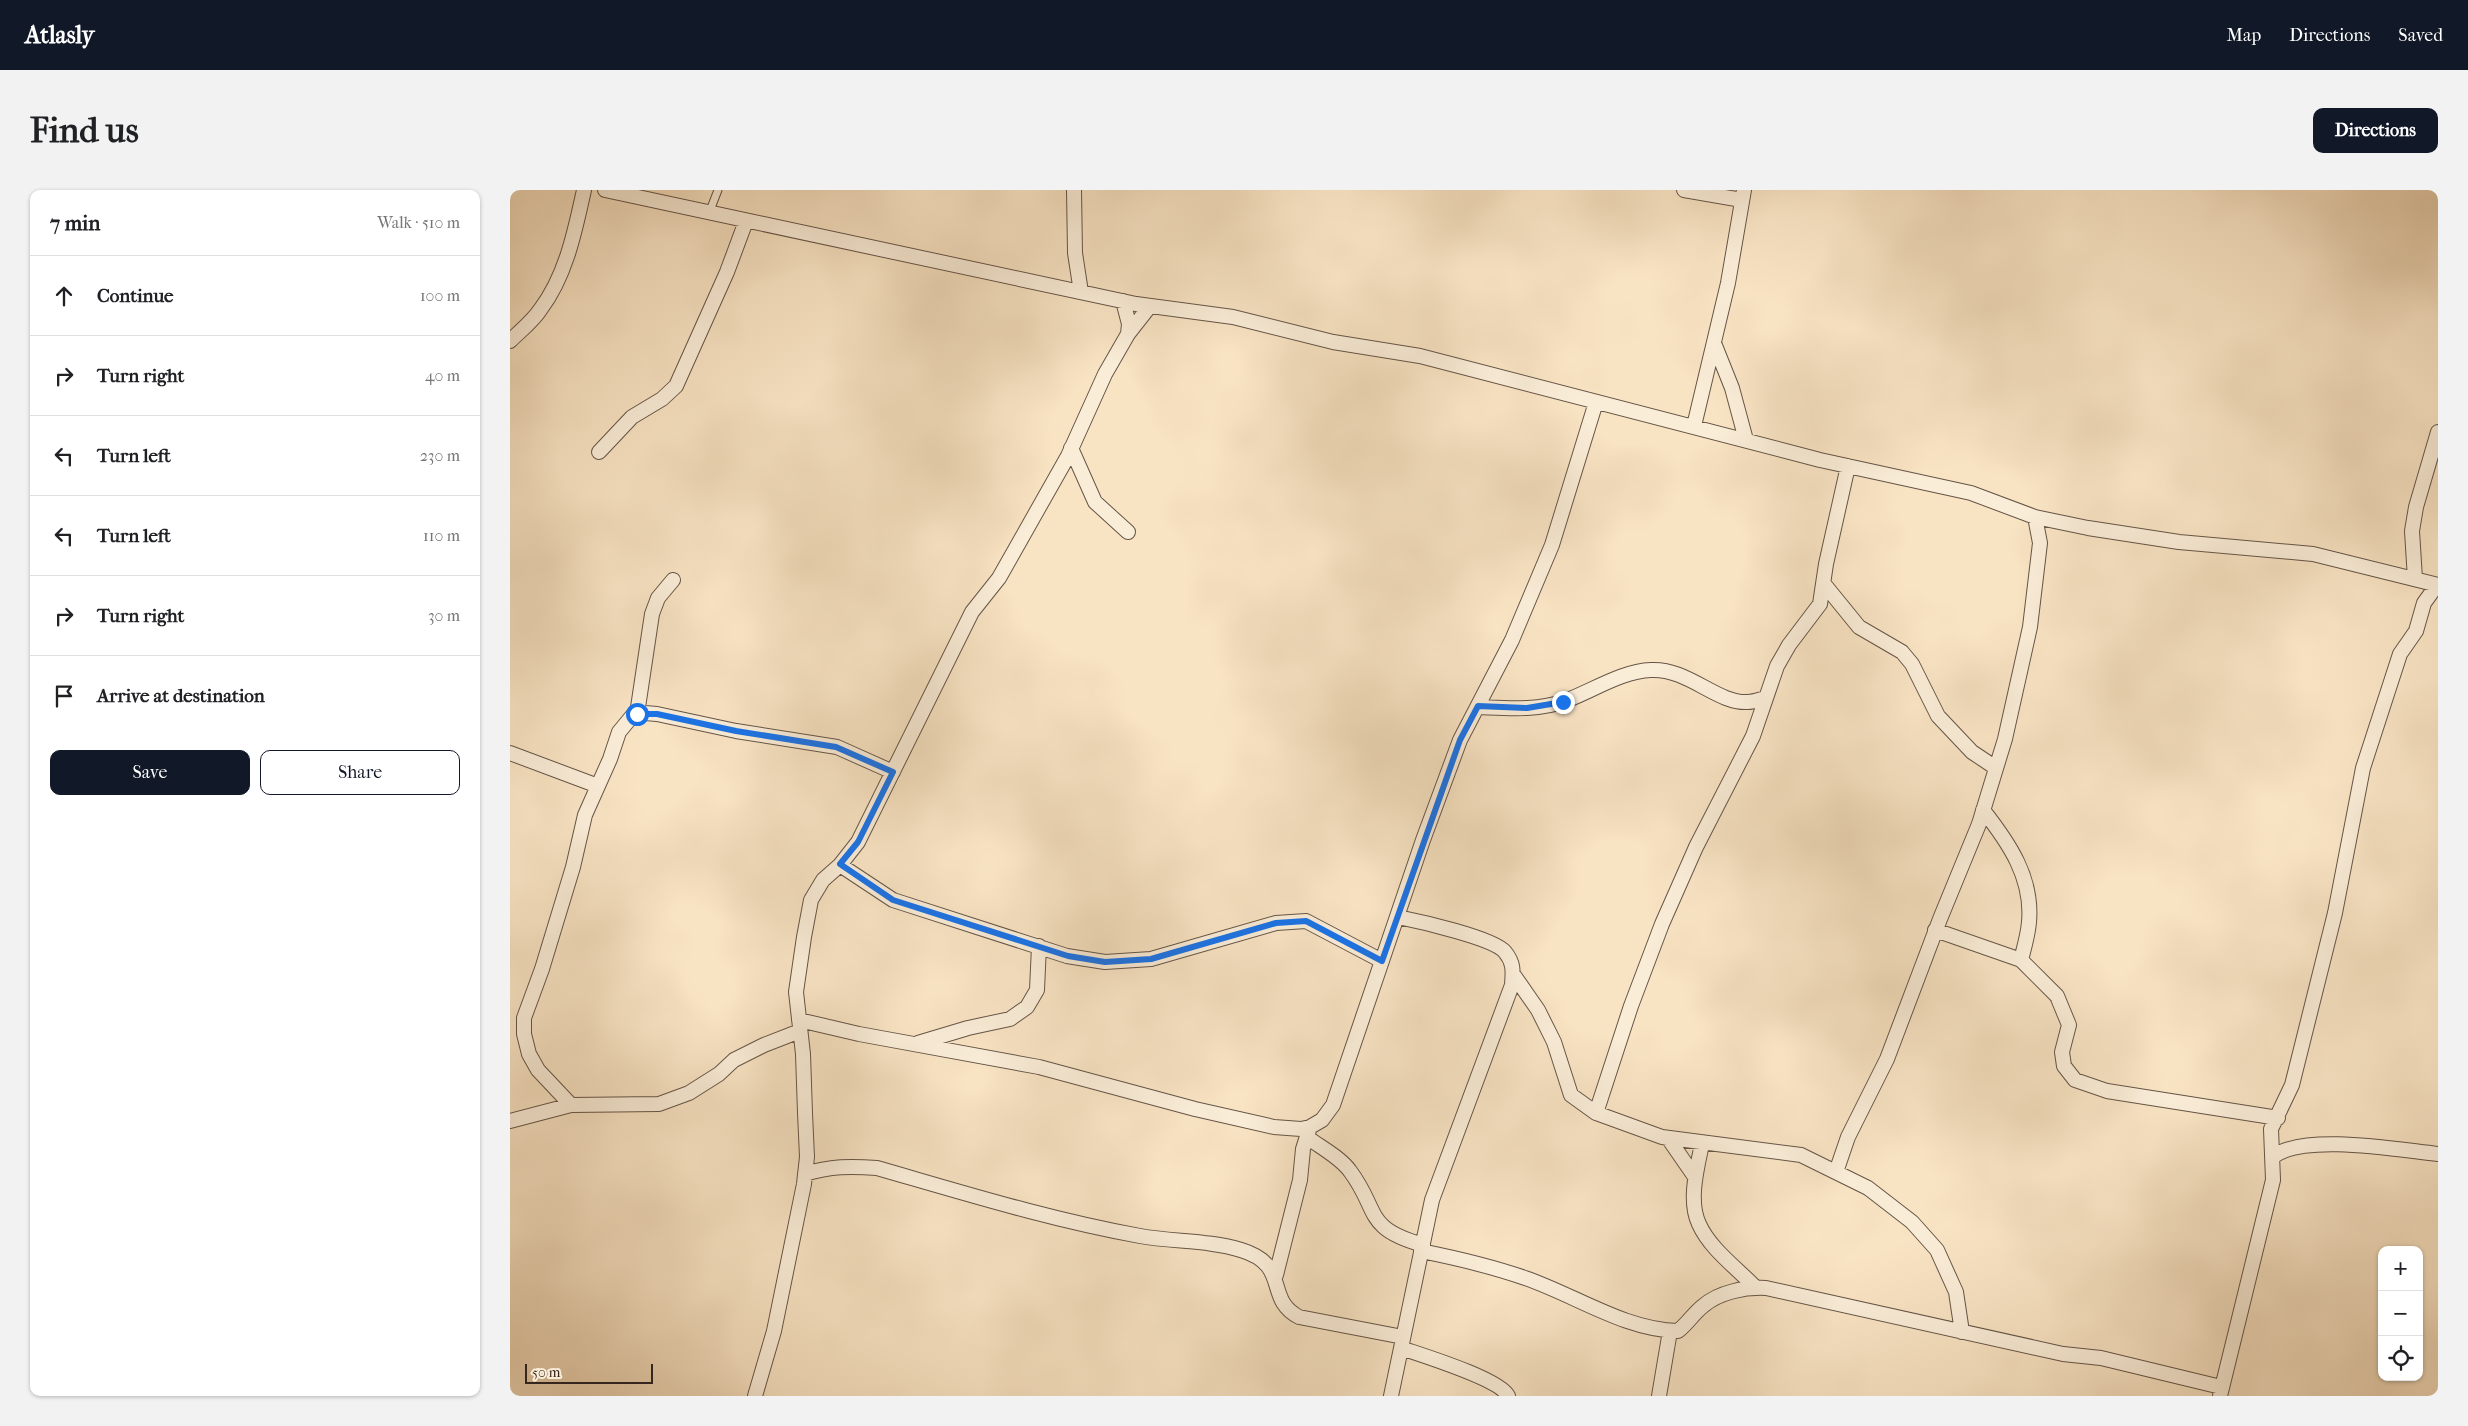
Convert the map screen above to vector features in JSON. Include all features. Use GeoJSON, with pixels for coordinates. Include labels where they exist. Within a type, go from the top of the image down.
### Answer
{"type":"FeatureCollection","features":[{"type":"Feature","properties":{"kind":"street"},"geometry":{"type":"LineString","coordinates":[[510,341],[540,312],[553,291],[565,261],[584,190]]}},
{"type":"Feature","properties":{"kind":"street"},"geometry":{"type":"LineString","coordinates":[[510,1121],[571,1105],[659,1104],[688,1093],[719,1074],[734,1060],[800,1025],[917,1043],[1039,1067],[1195,1109],[1274,1127],[1301,1129],[1308,1132],[1350,1170],[1374,1217],[1388,1232],[1422,1248],[1525,1278],[1624,1319],[1661,1331],[1678,1331],[1702,1306],[1720,1296],[1756,1288],[1766,1288],[2063,1354],[2101,1358],[2220,1392],[2267,1213],[2273,1180],[2274,1156],[2271,1129],[2278,1118],[2292,1084],[2335,913],[2363,768],[2400,654],[2416,631],[2424,603],[2438,585],[2313,554],[2179,542],[2088,528],[2035,517],[1971,493],[1848,466],[1420,356],[1333,342],[1233,317],[1123,301],[605,190]]}},
{"type":"Feature","properties":{"kind":"street"},"geometry":{"type":"LineString","coordinates":[[1074,190],[1075,254],[1081,292]]}},
{"type":"Feature","properties":{"kind":"street"},"geometry":{"type":"LineString","coordinates":[[1684,190],[1743,195],[1728,283],[1694,426]]}},
{"type":"Feature","properties":{"kind":"street"},"geometry":{"type":"LineString","coordinates":[[599,452],[632,417],[662,399],[676,386],[723,281],[746,221]]}},
{"type":"Feature","properties":{"kind":"street"},"geometry":{"type":"LineString","coordinates":[[1123,301],[1129,324],[1128,334]]}},
{"type":"Feature","properties":{"kind":"street"},"geometry":{"type":"LineString","coordinates":[[755,1396],[774,1330],[807,1157],[800,1025],[796,992],[811,900],[823,880],[840,864],[858,842],[972,612],[999,578],[1071,448],[1105,374],[1128,334],[1150,306]]}},
{"type":"Feature","properties":{"kind":"street"},"geometry":{"type":"LineString","coordinates":[[1714,343],[1732,388],[1746,440]]}},
{"type":"Feature","properties":{"kind":"street"},"geometry":{"type":"LineString","coordinates":[[1508,1396],[1494,1384],[1402,1343],[1299,1317],[1290,1312],[1282,1301],[1277,1289],[1276,1275],[1300,1180],[1308,1132],[1322,1120],[1333,1105],[1460,740],[1512,640],[1552,545],[1596,402]]}},
{"type":"Feature","properties":{"kind":"street"},"geometry":{"type":"LineString","coordinates":[[2415,579],[2412,531],[2416,508],[2438,432]]}},
{"type":"Feature","properties":{"kind":"street"},"geometry":{"type":"LineString","coordinates":[[1071,448],[1095,502],[1128,532]]}},
{"type":"Feature","properties":{"kind":"street"},"geometry":{"type":"LineString","coordinates":[[1596,1113],[1631,1006],[1662,924],[1696,848],[1753,736],[1777,666],[1789,644],[1820,604],[1826,564],[1848,466]]}},
{"type":"Feature","properties":{"kind":"street"},"geometry":{"type":"LineString","coordinates":[[1836,1172],[1848,1137],[1887,1059],[1935,930],[1983,810],[2005,739],[2030,627],[2040,543],[2035,517]]}},
{"type":"Feature","properties":{"kind":"street"},"geometry":{"type":"LineString","coordinates":[[637,714],[652,614],[658,598],[672,580]]}},
{"type":"Feature","properties":{"kind":"street"},"geometry":{"type":"LineString","coordinates":[[1824,584],[1859,627],[1902,652],[1912,664],[1938,716],[1972,752],[1996,768]]}},
{"type":"Feature","properties":{"kind":"street"},"geometry":{"type":"LineString","coordinates":[[1478,706],[1527,708],[1563,702],[1632,674],[1652,670],[1678,674],[1730,700],[1748,702],[1766,698]]}},
{"type":"Feature","properties":{"kind":"street"},"geometry":{"type":"LineString","coordinates":[[571,1105],[538,1070],[529,1054],[524,1034],[524,1018],[542,969],[573,868],[585,815],[619,732],[633,715],[657,714],[736,731],[836,747],[893,772]]}},
{"type":"Feature","properties":{"kind":"street"},"geometry":{"type":"LineString","coordinates":[[510,753],[598,786]]}},
{"type":"Feature","properties":{"kind":"street"},"geometry":{"type":"LineString","coordinates":[[1983,810],[2004,838],[2021,869],[2028,891],[2029,922],[2021,960]]}},
{"type":"Feature","properties":{"kind":"street"},"geometry":{"type":"LineString","coordinates":[[840,864],[893,900],[1068,956],[1105,962],[1151,959],[1276,923],[1306,921],[1382,961]]}},
{"type":"Feature","properties":{"kind":"street"},"geometry":{"type":"LineString","coordinates":[[1391,1396],[1432,1200],[1512,985],[1513,974],[1513,964],[1504,950],[1482,940],[1425,922],[1398,917]]}},
{"type":"Feature","properties":{"kind":"street"},"geometry":{"type":"LineString","coordinates":[[1935,930],[2021,960],[2057,996],[2067,1016],[2069,1025],[2062,1052],[2064,1066],[2075,1080],[2107,1091],[2278,1118]]}},
{"type":"Feature","properties":{"kind":"street"},"geometry":{"type":"LineString","coordinates":[[917,1043],[968,1028],[1010,1019],[1026,1007],[1037,990],[1039,946]]}},
{"type":"Feature","properties":{"kind":"street"},"geometry":{"type":"LineString","coordinates":[[1513,974],[1538,1010],[1554,1042],[1561,1071],[1571,1095],[1596,1113],[1668,1138],[1801,1156],[1868,1188],[1912,1222],[1937,1250],[1956,1292],[1962,1332]]}},
{"type":"Feature","properties":{"kind":"street"},"geometry":{"type":"LineString","coordinates":[[1668,1138],[1695,1177]]}},
{"type":"Feature","properties":{"kind":"street"},"geometry":{"type":"LineString","coordinates":[[1702,1144],[1695,1177],[1695,1206],[1698,1224],[1719,1252],[1756,1288]]}},
{"type":"Feature","properties":{"kind":"street"},"geometry":{"type":"LineString","coordinates":[[2274,1156],[2296,1148],[2344,1144],[2438,1154]]}},
{"type":"Feature","properties":{"kind":"street"},"geometry":{"type":"LineString","coordinates":[[805,1174],[823,1168],[846,1165],[877,1168],[1000,1202],[1131,1234],[1242,1250],[1269,1265],[1276,1275]]}},
{"type":"Feature","properties":{"kind":"street"},"geometry":{"type":"LineString","coordinates":[[1659,1396],[1670,1331]]}},
{"type":"Feature","properties":{"kind":"lane"},"geometry":{"type":"LineString","coordinates":[[709,213],[718,190]]}},
{"type":"Feature","properties":{"kind":"route"},"geometry":{"type":"LineString","coordinates":[[637,714],[657,714],[736,731],[836,747],[893,772],[858,842],[840,864],[893,900],[928,912],[1014,937],[1068,956],[1105,962],[1151,959],[1276,923],[1306,921],[1382,961],[1404,902],[1423,840],[1460,740],[1478,706],[1527,708],[1563,702]]}}]}
